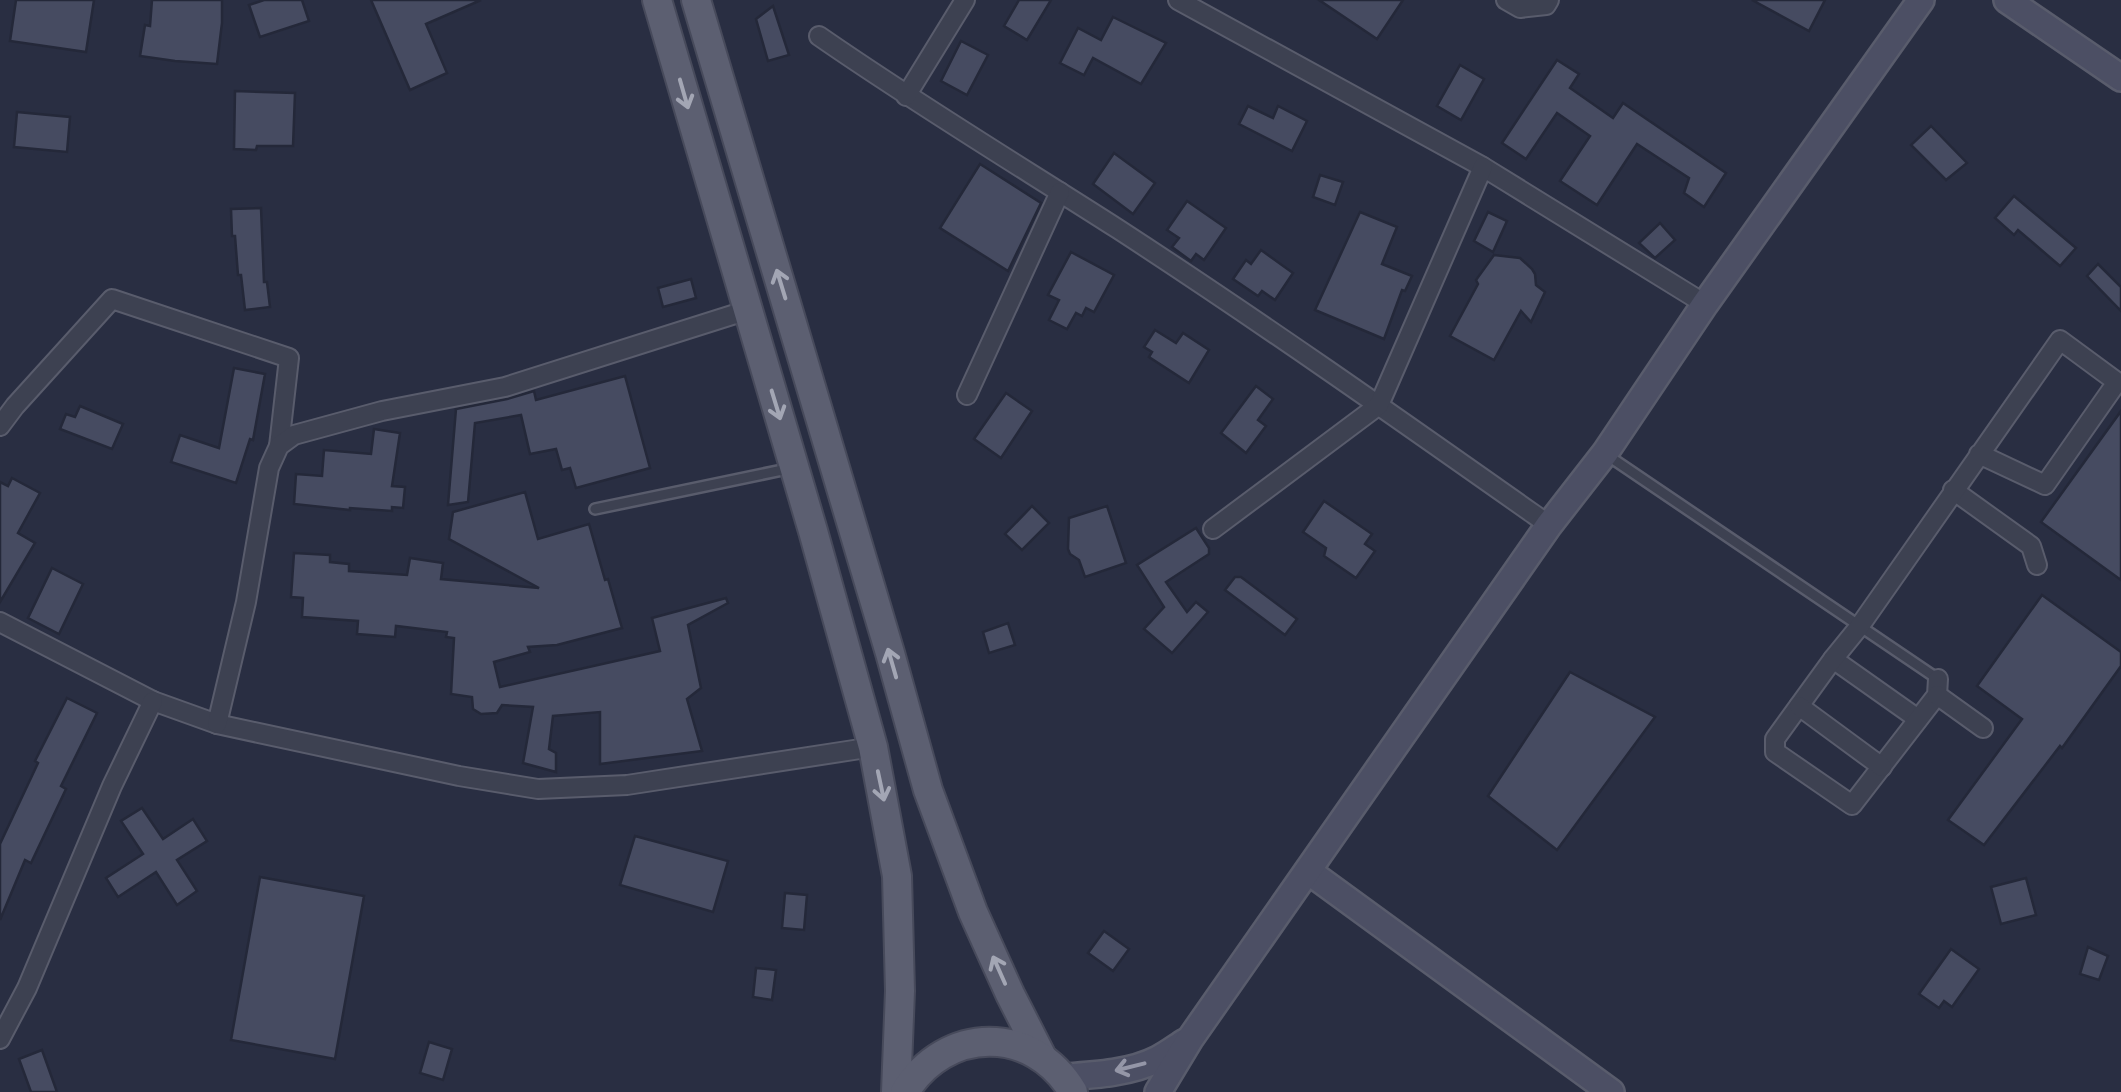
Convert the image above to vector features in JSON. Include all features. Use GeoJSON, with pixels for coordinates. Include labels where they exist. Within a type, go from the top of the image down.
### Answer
{"type":"FeatureCollection","features":[{"type":"Feature","properties":{"kind":"main road"},"geometry":{"type":"LineString","coordinates":[[657,0],[873,747],[896,876],[900,991],[896,1092]]}},
{"type":"Feature","properties":{"kind":"main road"},"geometry":{"type":"LineString","coordinates":[[696,0],[928,790],[973,912],[1010,994],[1042,1057],[1069,1084]]}},
{"type":"Feature","properties":{"kind":"main road"},"geometry":{"type":"LineString","coordinates":[[905,1092],[926,1064],[952,1048],[983,1041],[1014,1044],[1042,1057]]}},
{"type":"Feature","properties":{"kind":"street"},"geometry":{"type":"LineString","coordinates":[[906,96],[964,0]]}},
{"type":"Feature","properties":{"kind":"street"},"geometry":{"type":"LineString","coordinates":[[1178,0],[1483,168],[1704,304]]}},
{"type":"Feature","properties":{"kind":"street"},"geometry":{"type":"LineString","coordinates":[[1506,0],[1520,8],[1546,5],[1549,0]]}},
{"type":"Feature","properties":{"kind":"street"},"geometry":{"type":"LineString","coordinates":[[1158,1092],[1190,1039],[1549,524],[1605,453],[1704,304],[1920,0]]}},
{"type":"Feature","properties":{"kind":"street"},"geometry":{"type":"LineString","coordinates":[[2007,0],[2121,78]]}},
{"type":"Feature","properties":{"kind":"street"},"geometry":{"type":"LineString","coordinates":[[819,36],[906,96],[1060,192],[1549,524]]}},
{"type":"Feature","properties":{"kind":"street"},"geometry":{"type":"LineString","coordinates":[[1213,529],[1379,406],[1483,168]]}},
{"type":"Feature","properties":{"kind":"street"},"geometry":{"type":"LineString","coordinates":[[967,395],[1060,192]]}},
{"type":"Feature","properties":{"kind":"street"},"geometry":{"type":"LineString","coordinates":[[0,426],[112,299],[288,358],[279,446],[270,468],[246,602],[217,724]]}},
{"type":"Feature","properties":{"kind":"street"},"geometry":{"type":"LineString","coordinates":[[279,446],[294,435],[382,411],[505,386],[748,310]]}},
{"type":"Feature","properties":{"kind":"street"},"geometry":{"type":"LineString","coordinates":[[1979,454],[2045,485],[2117,382],[2060,340],[1953,490],[1859,627],[1775,739],[1775,752],[1852,805],[1918,719],[1937,687],[1983,728]]}},
{"type":"Feature","properties":{"kind":"street"},"geometry":{"type":"LineString","coordinates":[[1953,490],[2031,546],[2037,565]]}},
{"type":"Feature","properties":{"kind":"street"},"geometry":{"type":"LineString","coordinates":[[0,622],[153,701],[217,724],[538,790],[627,785],[873,747]]}},
{"type":"Feature","properties":{"kind":"street"},"geometry":{"type":"LineString","coordinates":[[1833,659],[1918,719]]}},
{"type":"Feature","properties":{"kind":"street"},"geometry":{"type":"LineString","coordinates":[[0,1039],[27,988],[112,786],[153,701]]}},
{"type":"Feature","properties":{"kind":"street"},"geometry":{"type":"LineString","coordinates":[[1799,706],[1882,766]]}},
{"type":"Feature","properties":{"kind":"street"},"geometry":{"type":"LineString","coordinates":[[1308,871],[1611,1092]]}},
{"type":"Feature","properties":{"kind":"street"},"geometry":{"type":"LineString","coordinates":[[1069,1084],[1156,1061],[1190,1039]]}},
{"type":"Feature","properties":{"kind":"lane"},"geometry":{"type":"LineString","coordinates":[[1605,453],[1859,627],[1937,687]]}},
{"type":"Feature","properties":{"kind":"lane"},"geometry":{"type":"LineString","coordinates":[[594,509],[794,468]]}},
{"type":"Feature","properties":{"kind":"building"},"geometry":{"type":"Polygon","coordinates":[[[16,0],[94,0],[86,52],[10,41],[16,0]]]}},
{"type":"Feature","properties":{"kind":"building"},"geometry":{"type":"Polygon","coordinates":[[[152,0],[222,0],[217,64],[140,56],[145,25],[150,26],[152,0]]]}},
{"type":"Feature","properties":{"kind":"building"},"geometry":{"type":"Polygon","coordinates":[[[264,0],[302,0],[309,21],[260,37],[249,5],[264,0]]]}},
{"type":"Feature","properties":{"kind":"building"},"geometry":{"type":"Polygon","coordinates":[[[371,0],[481,0],[426,24],[447,73],[410,90],[371,0]]]}},
{"type":"Feature","properties":{"kind":"building"},"geometry":{"type":"Polygon","coordinates":[[[1019,0],[1051,0],[1027,40],[1004,26],[1019,0]]]}},
{"type":"Feature","properties":{"kind":"building"},"geometry":{"type":"Polygon","coordinates":[[[1319,0],[1403,0],[1377,39],[1319,0]]]}},
{"type":"Feature","properties":{"kind":"building"},"geometry":{"type":"Polygon","coordinates":[[[1752,0],[1825,0],[1809,31],[1752,0]]]}},
{"type":"Feature","properties":{"kind":"building"},"geometry":{"type":"Polygon","coordinates":[[[773,6],[789,55],[768,61],[756,19],[773,6]]]}},
{"type":"Feature","properties":{"kind":"building"},"geometry":{"type":"Polygon","coordinates":[[[1113,17],[1166,43],[1141,84],[1093,58],[1084,75],[1060,63],[1078,28],[1101,40],[1113,17]]]}},
{"type":"Feature","properties":{"kind":"building"},"geometry":{"type":"Polygon","coordinates":[[[961,41],[988,55],[967,95],[941,81],[961,41]]]}},
{"type":"Feature","properties":{"kind":"building"},"geometry":{"type":"Polygon","coordinates":[[[1557,60],[1579,74],[1570,88],[1613,118],[1623,103],[1726,173],[1704,207],[1684,193],[1689,178],[1637,144],[1597,205],[1560,181],[1590,136],[1557,113],[1526,159],[1502,143],[1557,60]]]}},
{"type":"Feature","properties":{"kind":"building"},"geometry":{"type":"Polygon","coordinates":[[[1460,65],[1484,79],[1461,120],[1437,106],[1460,65]]]}},
{"type":"Feature","properties":{"kind":"building"},"geometry":{"type":"Polygon","coordinates":[[[235,91],[295,93],[293,146],[234,149],[235,91]]]}},
{"type":"Feature","properties":{"kind":"building"},"geometry":{"type":"Polygon","coordinates":[[[1248,106],[1273,118],[1278,106],[1307,121],[1292,151],[1239,124],[1248,106]]]}},
{"type":"Feature","properties":{"kind":"building"},"geometry":{"type":"Polygon","coordinates":[[[17,112],[70,117],[67,152],[14,147],[17,112]]]}},
{"type":"Feature","properties":{"kind":"building"},"geometry":{"type":"Polygon","coordinates":[[[1931,126],[1967,163],[1946,180],[1911,145],[1931,126]]]}},
{"type":"Feature","properties":{"kind":"building"},"geometry":{"type":"Polygon","coordinates":[[[1114,153],[1155,183],[1133,214],[1093,184],[1114,153]]]}},
{"type":"Feature","properties":{"kind":"building"},"geometry":{"type":"Polygon","coordinates":[[[980,164],[1041,203],[1008,271],[940,228],[980,164]]]}},
{"type":"Feature","properties":{"kind":"building"},"geometry":{"type":"Polygon","coordinates":[[[1320,175],[1343,182],[1335,205],[1313,197],[1320,175]]]}},
{"type":"Feature","properties":{"kind":"building"},"geometry":{"type":"Polygon","coordinates":[[[2014,196],[2076,248],[2060,266],[2018,230],[2014,235],[1995,218],[2014,196]]]}},
{"type":"Feature","properties":{"kind":"building"},"geometry":{"type":"Polygon","coordinates":[[[1187,201],[1226,228],[1204,260],[1196,254],[1191,261],[1172,247],[1179,238],[1167,230],[1187,201]]]}},
{"type":"Feature","properties":{"kind":"building"},"geometry":{"type":"Polygon","coordinates":[[[261,208],[264,282],[270,307],[245,310],[231,209],[261,208]]]}},
{"type":"Feature","properties":{"kind":"building"},"geometry":{"type":"Polygon","coordinates":[[[1360,212],[1397,227],[1382,264],[1412,276],[1405,291],[1402,290],[1384,339],[1315,310],[1360,212]]]}},
{"type":"Feature","properties":{"kind":"building"},"geometry":{"type":"Polygon","coordinates":[[[1488,212],[1507,221],[1493,252],[1474,241],[1488,212]]]}},
{"type":"Feature","properties":{"kind":"building"},"geometry":{"type":"Polygon","coordinates":[[[1660,223],[1675,240],[1655,258],[1639,243],[1660,223]]]}},
{"type":"Feature","properties":{"kind":"building"},"geometry":{"type":"Polygon","coordinates":[[[1261,250],[1293,273],[1275,300],[1262,291],[1258,296],[1233,279],[1246,260],[1251,264],[1261,250]]]}},
{"type":"Feature","properties":{"kind":"building"},"geometry":{"type":"Polygon","coordinates":[[[1071,252],[1114,275],[1094,312],[1086,308],[1082,316],[1076,313],[1067,329],[1049,320],[1059,300],[1048,295],[1071,252]]]}},
{"type":"Feature","properties":{"kind":"building"},"geometry":{"type":"Polygon","coordinates":[[[1494,255],[1520,258],[1532,269],[1536,285],[1545,292],[1531,322],[1521,311],[1494,360],[1450,336],[1478,284],[1476,280],[1494,255]]]}},
{"type":"Feature","properties":{"kind":"building"},"geometry":{"type":"Polygon","coordinates":[[[2098,264],[2121,287],[2121,311],[2087,276],[2098,264]]]}},
{"type":"Feature","properties":{"kind":"building"},"geometry":{"type":"Polygon","coordinates":[[[691,279],[696,298],[663,307],[658,288],[691,279]]]}},
{"type":"Feature","properties":{"kind":"building"},"geometry":{"type":"Polygon","coordinates":[[[1155,330],[1176,343],[1183,333],[1209,350],[1189,383],[1149,357],[1152,352],[1144,347],[1155,330]]]}},
{"type":"Feature","properties":{"kind":"building"},"geometry":{"type":"Polygon","coordinates":[[[234,368],[265,374],[253,440],[250,439],[236,483],[171,462],[180,435],[219,448],[234,368]]]}},
{"type":"Feature","properties":{"kind":"building"},"geometry":{"type":"Polygon","coordinates":[[[625,376],[650,468],[576,488],[570,468],[562,470],[556,449],[530,454],[521,415],[475,423],[468,502],[448,505],[456,409],[534,391],[536,400],[625,376]]]}},
{"type":"Feature","properties":{"kind":"building"},"geometry":{"type":"Polygon","coordinates":[[[1256,386],[1273,399],[1258,420],[1266,426],[1246,453],[1221,433],[1256,386]]]}},
{"type":"Feature","properties":{"kind":"building"},"geometry":{"type":"Polygon","coordinates":[[[1006,393],[1032,411],[1001,458],[974,439],[1006,393]]]}},
{"type":"Feature","properties":{"kind":"building"},"geometry":{"type":"Polygon","coordinates":[[[80,406],[123,424],[112,449],[60,429],[66,414],[75,417],[80,406]]]}},
{"type":"Feature","properties":{"kind":"building"},"geometry":{"type":"Polygon","coordinates":[[[2121,411],[2121,580],[2041,522],[2121,411]]]}},
{"type":"Feature","properties":{"kind":"building"},"geometry":{"type":"Polygon","coordinates":[[[374,429],[400,433],[392,486],[405,487],[403,508],[350,510],[294,504],[296,474],[322,476],[324,450],[371,454],[374,429]]]}},
{"type":"Feature","properties":{"kind":"building"},"geometry":{"type":"Polygon","coordinates":[[[12,478],[40,493],[18,533],[35,543],[0,602],[0,482],[8,486],[12,478]]]}},
{"type":"Feature","properties":{"kind":"building"},"geometry":{"type":"Polygon","coordinates":[[[525,492],[538,539],[589,524],[622,628],[557,645],[528,647],[530,652],[494,662],[500,687],[660,651],[652,618],[726,598],[728,603],[688,625],[701,688],[687,699],[702,751],[600,764],[600,712],[553,716],[549,749],[556,753],[556,772],[523,763],[533,707],[502,705],[497,713],[481,714],[473,709],[472,697],[451,694],[454,638],[446,637],[447,632],[396,626],[395,637],[357,634],[358,621],[302,617],[303,598],[291,597],[294,553],[330,555],[330,562],[349,564],[349,571],[407,575],[410,558],[443,563],[441,579],[539,588],[449,539],[453,512],[525,492]]]}},
{"type":"Feature","properties":{"kind":"building"},"geometry":{"type":"Polygon","coordinates":[[[1324,501],[1372,534],[1365,544],[1375,551],[1356,578],[1324,556],[1326,548],[1303,532],[1324,501]]]}},
{"type":"Feature","properties":{"kind":"building"},"geometry":{"type":"Polygon","coordinates":[[[1032,506],[1049,523],[1022,550],[1005,534],[1032,506]]]}},
{"type":"Feature","properties":{"kind":"building"},"geometry":{"type":"Polygon","coordinates":[[[1107,506],[1126,563],[1085,577],[1079,560],[1068,549],[1069,518],[1107,506]]]}},
{"type":"Feature","properties":{"kind":"building"},"geometry":{"type":"Polygon","coordinates":[[[1196,528],[1209,554],[1166,582],[1187,612],[1196,602],[1208,612],[1172,653],[1144,629],[1164,607],[1137,565],[1196,528]]]}},
{"type":"Feature","properties":{"kind":"building"},"geometry":{"type":"Polygon","coordinates":[[[52,568],[83,584],[59,634],[28,618],[52,568]]]}},
{"type":"Feature","properties":{"kind":"building"},"geometry":{"type":"Polygon","coordinates":[[[1235,577],[1241,577],[1297,619],[1285,635],[1225,590],[1235,577]]]}},
{"type":"Feature","properties":{"kind":"building"},"geometry":{"type":"Polygon","coordinates":[[[2042,595],[2121,652],[2121,666],[1984,845],[1948,820],[2022,719],[1977,686],[2042,595]]]}},
{"type":"Feature","properties":{"kind":"building"},"geometry":{"type":"Polygon","coordinates":[[[1008,623],[1015,645],[989,653],[983,632],[1008,623]]]}},
{"type":"Feature","properties":{"kind":"building"},"geometry":{"type":"Polygon","coordinates":[[[1570,672],[1655,717],[1557,850],[1488,796],[1570,672]]]}},
{"type":"Feature","properties":{"kind":"building"},"geometry":{"type":"Polygon","coordinates":[[[67,698],[97,713],[61,786],[66,789],[31,863],[25,860],[0,920],[0,844],[67,698]]]}},
{"type":"Feature","properties":{"kind":"building"},"geometry":{"type":"Polygon","coordinates":[[[142,808],[163,839],[193,819],[207,841],[177,860],[197,891],[177,905],[156,872],[118,897],[106,878],[143,854],[121,821],[142,808]]]}},
{"type":"Feature","properties":{"kind":"building"},"geometry":{"type":"Polygon","coordinates":[[[635,836],[728,861],[713,912],[620,885],[635,836]]]}},
{"type":"Feature","properties":{"kind":"building"},"geometry":{"type":"Polygon","coordinates":[[[260,877],[364,896],[335,1059],[231,1040],[260,877]]]}},
{"type":"Feature","properties":{"kind":"building"},"geometry":{"type":"Polygon","coordinates":[[[2026,878],[2036,915],[2001,924],[1991,887],[2026,878]]]}},
{"type":"Feature","properties":{"kind":"building"},"geometry":{"type":"Polygon","coordinates":[[[785,893],[807,895],[804,930],[782,928],[785,893]]]}},
{"type":"Feature","properties":{"kind":"building"},"geometry":{"type":"Polygon","coordinates":[[[1104,931],[1129,949],[1113,971],[1088,953],[1104,931]]]}},
{"type":"Feature","properties":{"kind":"building"},"geometry":{"type":"Polygon","coordinates":[[[2088,947],[2108,956],[2099,980],[2080,974],[2088,947]]]}},
{"type":"Feature","properties":{"kind":"building"},"geometry":{"type":"Polygon","coordinates":[[[1951,949],[1979,969],[1952,1007],[1944,1001],[1939,1008],[1919,994],[1951,949]]]}},
{"type":"Feature","properties":{"kind":"building"},"geometry":{"type":"Polygon","coordinates":[[[756,968],[776,970],[772,1000],[753,997],[756,968]]]}},
{"type":"Feature","properties":{"kind":"building"},"geometry":{"type":"Polygon","coordinates":[[[429,1042],[452,1049],[443,1080],[420,1073],[429,1042]]]}},
{"type":"Feature","properties":{"kind":"building"},"geometry":{"type":"Polygon","coordinates":[[[42,1050],[57,1092],[31,1092],[19,1059],[42,1050]]]}}]}
